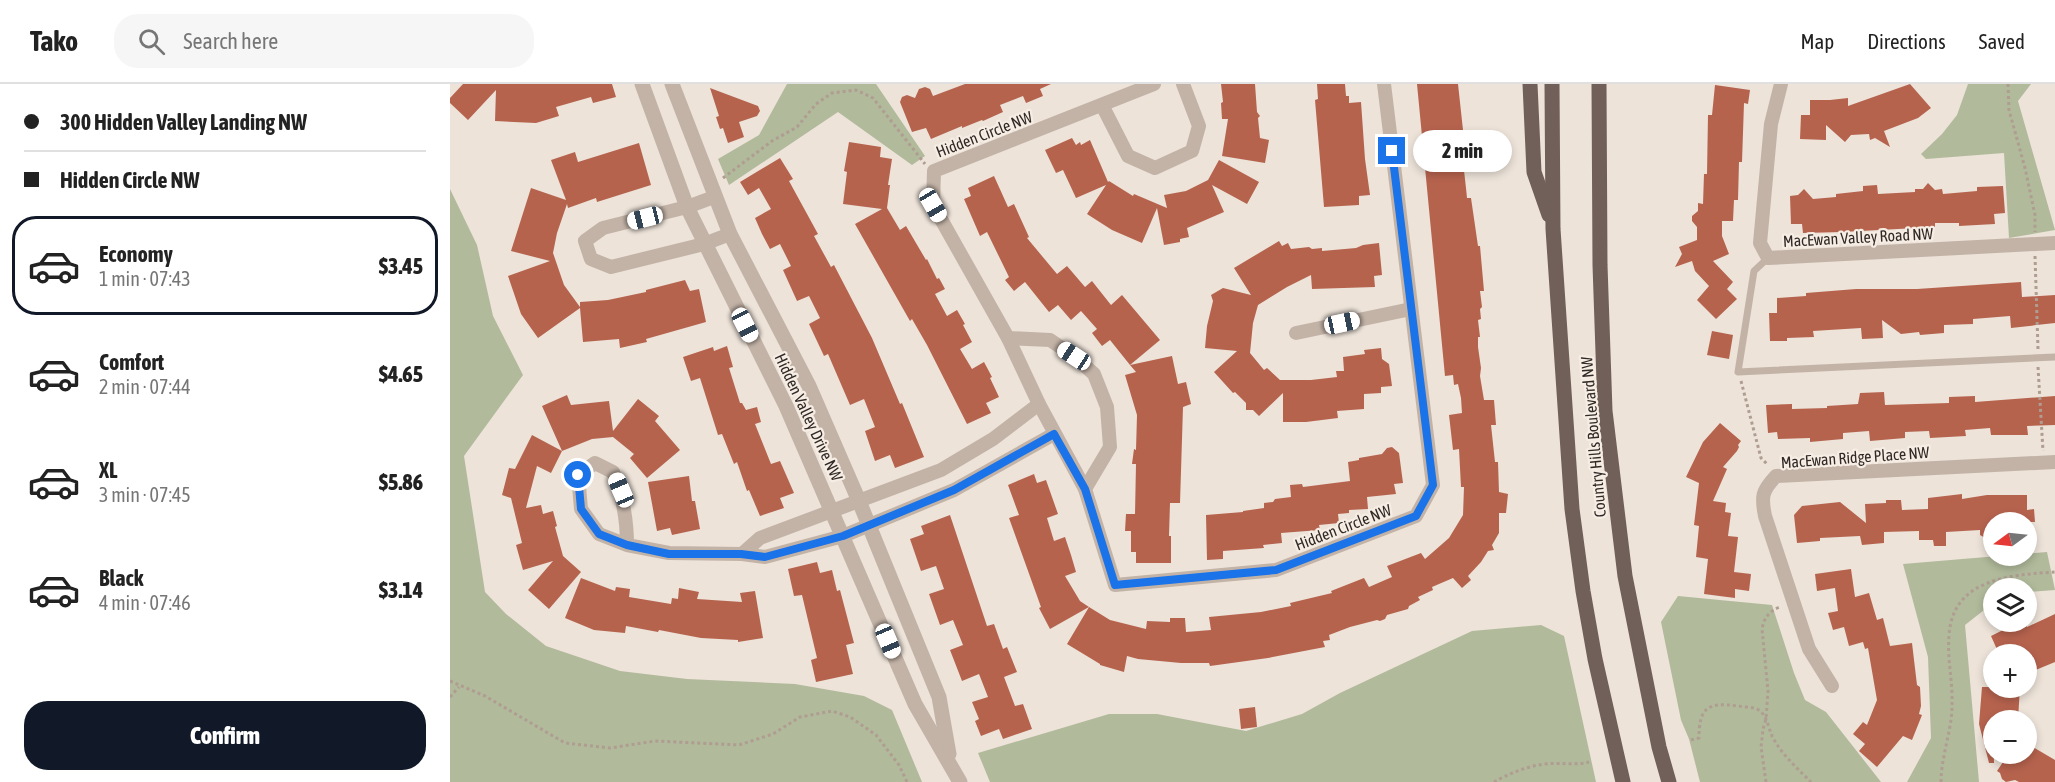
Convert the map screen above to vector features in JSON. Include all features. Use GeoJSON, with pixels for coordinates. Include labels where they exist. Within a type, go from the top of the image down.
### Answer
{"type":"FeatureCollection","features":[{"type":"Feature","properties":{"kind":"main road"},"geometry":{"type":"LineString","coordinates":[[1530,84],[1534,172],[1553,229]]}},
{"type":"Feature","properties":{"kind":"main road","name":"Country Hills Boulevard NW"},"geometry":{"type":"LineString","coordinates":[[1552,84],[1553,229],[1572,509],[1595,659],[1623,782]]}},
{"type":"Feature","properties":{"kind":"main road","name":"Country Hills Boulevard NW"},"geometry":{"type":"LineString","coordinates":[[1600,88],[1600,265],[1605,411],[1624,576],[1659,747],[1669,782]]}},
{"type":"Feature","properties":{"kind":"street","name":"Hidden Valley Drive NW"},"geometry":{"type":"LineString","coordinates":[[642,84],[687,207],[786,406],[915,704],[960,782]]}},
{"type":"Feature","properties":{"kind":"street","name":"Hidden Valley Drive NW"},"geometry":{"type":"LineString","coordinates":[[672,84],[730,234],[809,386],[869,525],[939,697],[951,763]]}},
{"type":"Feature","properties":{"kind":"street","name":"Hidden Circle NW"},"geometry":{"type":"LineString","coordinates":[[1154,84],[934,171],[933,205],[1008,338],[1054,434],[1085,489],[1115,585],[1276,570],[1416,516],[1433,485],[1384,84]]}},
{"type":"Feature","properties":{"kind":"street"},"geometry":{"type":"LineString","coordinates":[[1102,105],[1128,156],[1155,168],[1192,151],[1199,126],[1183,84]]}},
{"type":"Feature","properties":{"kind":"street","name":"MacEwan Valley Road NW"},"geometry":{"type":"LineString","coordinates":[[1781,84],[1771,123],[1760,243],[1768,258],[2055,243]]}},
{"type":"Feature","properties":{"kind":"street"},"geometry":{"type":"LineString","coordinates":[[714,197],[687,207],[603,228],[585,241],[591,259],[611,267],[704,244],[730,234]]}},
{"type":"Feature","properties":{"kind":"street"},"geometry":{"type":"LineString","coordinates":[[1296,333],[1411,309]]}},
{"type":"Feature","properties":{"kind":"street"},"geometry":{"type":"LineString","coordinates":[[1008,338],[1050,340],[1074,356],[1094,374],[1107,407],[1110,447],[1085,489]]}},
{"type":"Feature","properties":{"kind":"street"},"geometry":{"type":"LineString","coordinates":[[741,554],[760,538],[941,470],[993,439],[1039,404]]}},
{"type":"Feature","properties":{"kind":"street"},"geometry":{"type":"LineString","coordinates":[[627,545],[627,521],[621,490],[613,471],[595,463],[578,475],[581,509],[599,534],[627,545],[669,554],[741,554],[765,557],[843,536],[954,490],[1054,434]]}},
{"type":"Feature","properties":{"kind":"street","name":"MacEwan Ridge Place NW"},"geometry":{"type":"LineString","coordinates":[[1832,686],[1809,649],[1792,603],[1762,501],[1766,488],[1776,476],[2055,462]]}},
{"type":"Feature","properties":{"kind":"lane"},"geometry":{"type":"LineString","coordinates":[[1768,258],[1754,271],[1738,372],[2055,357]]}},
{"type":"Feature","properties":{"kind":"path"},"geometry":{"type":"LineString","coordinates":[[2008,84],[2009,110],[2035,215],[2035,244]]}},
{"type":"Feature","properties":{"kind":"path"},"geometry":{"type":"LineString","coordinates":[[722,178],[772,141],[797,127],[816,104],[832,93],[856,90],[873,98],[921,162],[934,171]]}},
{"type":"Feature","properties":{"kind":"path"},"geometry":{"type":"LineString","coordinates":[[1738,372],[1761,458],[1776,476]]}},
{"type":"Feature","properties":{"kind":"path"},"geometry":{"type":"LineString","coordinates":[[1941,782],[1953,704],[1948,633],[1954,611],[1965,597],[1991,581],[2010,575],[2055,572]]}},
{"type":"Feature","properties":{"kind":"path"},"geometry":{"type":"LineString","coordinates":[[1766,782],[1761,747],[1768,691],[1763,620],[1776,609],[1792,603]]}},
{"type":"Feature","properties":{"kind":"path"},"geometry":{"type":"LineString","coordinates":[[450,681],[485,696],[565,743],[610,748],[655,741],[739,745],[773,734],[800,717],[832,711],[850,717],[876,735],[899,765],[907,782]]}},
{"type":"Feature","properties":{"kind":"path"},"geometry":{"type":"LineString","coordinates":[[450,697],[459,686]]}},
{"type":"Feature","properties":{"kind":"path"},"geometry":{"type":"LineString","coordinates":[[1691,740],[1699,738],[1699,723],[1707,707],[1713,705],[1757,709],[1766,719],[1780,749],[1811,782]]}},
{"type":"Feature","properties":{"kind":"path"},"geometry":{"type":"LineString","coordinates":[[1494,782],[1515,772],[1547,764],[1577,765],[1589,762]]}},
{"type":"Feature","properties":{"kind":"green space"},"geometry":{"type":"Polygon","coordinates":[[[787,84],[876,84],[925,156],[912,165],[838,112],[729,185],[718,159],[759,135],[787,84]]]}},
{"type":"Feature","properties":{"kind":"green space"},"geometry":{"type":"Polygon","coordinates":[[[1968,84],[2031,84],[2018,101],[2055,230],[2009,238],[2004,153],[1926,159],[1921,154],[1942,134],[1957,115],[1968,84]]]}},
{"type":"Feature","properties":{"kind":"green space"},"geometry":{"type":"Polygon","coordinates":[[[450,189],[477,245],[493,316],[523,375],[464,456],[485,592],[506,614],[546,646],[620,671],[687,679],[795,684],[864,696],[892,710],[922,782],[450,782],[450,189]]]}},
{"type":"Feature","properties":{"kind":"green space"},"geometry":{"type":"Polygon","coordinates":[[[2047,552],[2055,590],[2037,591],[2037,578],[1983,578],[1983,611],[1965,625],[1979,782],[1907,782],[1931,738],[1928,657],[1903,564],[1983,557],[1983,566],[2037,566],[2037,553],[2047,552]]]}},
{"type":"Feature","properties":{"kind":"green space"},"geometry":{"type":"Polygon","coordinates":[[[1678,596],[1772,605],[1805,700],[1826,712],[1881,782],[1700,782],[1689,739],[1681,720],[1661,622],[1678,596]]]}},
{"type":"Feature","properties":{"kind":"green space"},"geometry":{"type":"Polygon","coordinates":[[[1541,625],[1564,636],[1596,782],[990,782],[978,753],[1109,714],[1157,714],[1246,731],[1302,714],[1340,693],[1472,631],[1541,625]]]}},
{"type":"Feature","properties":{"kind":"building"},"geometry":{"type":"Polygon","coordinates":[[[463,84],[612,84],[616,97],[593,103],[591,97],[556,107],[559,116],[536,123],[495,121],[496,90],[468,120],[450,103],[450,98],[463,84]]]}},
{"type":"Feature","properties":{"kind":"building"},"geometry":{"type":"Polygon","coordinates":[[[965,84],[1051,84],[1040,89],[1043,96],[1026,103],[1023,96],[1000,105],[1003,112],[931,139],[926,128],[912,132],[900,102],[902,97],[907,95],[915,98],[919,89],[925,87],[930,89],[933,96],[965,84]]]}},
{"type":"Feature","properties":{"kind":"building"},"geometry":{"type":"Polygon","coordinates":[[[1221,84],[1255,84],[1257,112],[1260,116],[1258,118],[1260,138],[1269,140],[1265,163],[1222,156],[1228,119],[1222,119],[1221,84]]]}},
{"type":"Feature","properties":{"kind":"building"},"geometry":{"type":"Polygon","coordinates":[[[1317,84],[1345,84],[1349,103],[1361,102],[1370,195],[1359,196],[1359,205],[1324,207],[1315,100],[1318,99],[1317,84]]]}},
{"type":"Feature","properties":{"kind":"building"},"geometry":{"type":"Polygon","coordinates":[[[1417,84],[1458,84],[1468,152],[1462,153],[1467,198],[1471,198],[1478,246],[1480,246],[1484,291],[1480,291],[1482,307],[1480,309],[1481,319],[1478,320],[1480,376],[1484,400],[1494,400],[1496,425],[1491,425],[1495,462],[1498,462],[1499,492],[1508,494],[1506,513],[1499,513],[1499,533],[1492,545],[1494,550],[1488,551],[1468,576],[1471,580],[1462,588],[1453,578],[1432,587],[1433,590],[1418,597],[1420,600],[1408,609],[1387,615],[1380,621],[1350,627],[1329,635],[1330,640],[1323,641],[1325,647],[1210,666],[1209,663],[1181,663],[1127,656],[1124,672],[1100,665],[1067,644],[1089,607],[1110,620],[1146,629],[1147,621],[1170,622],[1170,618],[1185,618],[1186,632],[1211,630],[1209,617],[1261,612],[1291,606],[1290,603],[1332,593],[1331,591],[1364,578],[1369,587],[1392,577],[1387,566],[1421,553],[1425,559],[1449,538],[1463,515],[1464,487],[1461,487],[1459,449],[1453,450],[1449,415],[1462,413],[1461,398],[1458,384],[1454,385],[1453,375],[1445,376],[1417,84]]]}},
{"type":"Feature","properties":{"kind":"building"},"geometry":{"type":"Polygon","coordinates":[[[1910,84],[1931,108],[1918,118],[1884,131],[1890,147],[1875,138],[1870,140],[1869,134],[1851,135],[1845,142],[1826,125],[1826,140],[1800,139],[1801,115],[1810,115],[1810,100],[1848,98],[1848,106],[1910,84]]]}},
{"type":"Feature","properties":{"kind":"building"},"geometry":{"type":"Polygon","coordinates":[[[1715,85],[1750,90],[1748,104],[1744,103],[1738,200],[1734,200],[1733,221],[1722,221],[1722,236],[1729,254],[1713,261],[1733,282],[1727,289],[1737,299],[1716,319],[1697,300],[1709,286],[1695,271],[1692,261],[1675,267],[1682,254],[1679,247],[1697,240],[1697,227],[1692,221],[1692,216],[1698,211],[1698,203],[1703,204],[1704,174],[1707,174],[1708,115],[1712,115],[1715,85]]]}},
{"type":"Feature","properties":{"kind":"building"},"geometry":{"type":"Polygon","coordinates":[[[710,88],[758,106],[760,111],[757,116],[739,122],[744,137],[728,143],[716,117],[719,116],[710,88]]]}},
{"type":"Feature","properties":{"kind":"building"},"geometry":{"type":"Polygon","coordinates":[[[1072,138],[1076,145],[1090,140],[1108,182],[1133,196],[1134,194],[1167,208],[1164,195],[1186,191],[1208,180],[1219,160],[1259,182],[1247,204],[1212,185],[1224,212],[1187,228],[1189,237],[1180,239],[1180,242],[1164,245],[1157,208],[1142,243],[1112,230],[1087,214],[1106,185],[1076,198],[1063,170],[1056,173],[1045,150],[1072,138]]]}},
{"type":"Feature","properties":{"kind":"building"},"geometry":{"type":"Polygon","coordinates":[[[849,142],[881,147],[880,157],[892,159],[887,208],[900,230],[906,226],[937,279],[939,278],[945,289],[935,294],[947,316],[957,310],[965,324],[963,325],[972,342],[960,349],[972,369],[984,362],[992,377],[990,378],[999,397],[986,403],[991,413],[967,424],[927,345],[912,319],[910,321],[855,224],[882,209],[843,204],[847,172],[844,171],[849,142]]]}},
{"type":"Feature","properties":{"kind":"building"},"geometry":{"type":"Polygon","coordinates":[[[639,143],[651,185],[597,202],[596,198],[568,208],[567,204],[553,253],[564,285],[580,307],[580,302],[608,300],[646,292],[646,290],[685,280],[690,291],[699,289],[706,322],[646,339],[647,342],[620,348],[619,339],[583,342],[580,308],[538,338],[521,314],[508,276],[550,261],[511,251],[531,188],[566,200],[551,160],[575,152],[578,162],[639,143]]]}},
{"type":"Feature","properties":{"kind":"building"},"geometry":{"type":"Polygon","coordinates":[[[780,158],[793,179],[789,181],[818,234],[814,236],[831,267],[834,265],[872,338],[924,457],[895,468],[890,455],[875,461],[865,431],[875,427],[864,399],[850,405],[828,354],[824,356],[809,324],[820,318],[809,296],[797,301],[783,270],[791,266],[780,244],[770,249],[762,234],[755,218],[771,209],[759,188],[748,195],[740,182],[780,158]]]}},
{"type":"Feature","properties":{"kind":"building"},"geometry":{"type":"Polygon","coordinates":[[[994,176],[1008,207],[1014,204],[1029,237],[1027,238],[1057,274],[1067,266],[1085,287],[1092,281],[1111,305],[1122,295],[1160,340],[1130,365],[1110,340],[1102,346],[1092,333],[1097,329],[1081,311],[1071,320],[1058,305],[1049,312],[1025,282],[1014,291],[1005,280],[1009,277],[987,232],[980,236],[964,199],[971,196],[968,188],[994,176]]]}},
{"type":"Feature","properties":{"kind":"building"},"geometry":{"type":"Polygon","coordinates":[[[1928,183],[1935,190],[1942,189],[1943,194],[1977,191],[1977,187],[2003,186],[2005,213],[1994,214],[1995,224],[1959,226],[1959,223],[1935,223],[1935,227],[1803,233],[1802,224],[1791,224],[1790,196],[1798,195],[1804,189],[1813,199],[1836,197],[1836,194],[1863,191],[1863,186],[1877,185],[1878,194],[1915,192],[1915,189],[1923,189],[1928,183]]]}},
{"type":"Feature","properties":{"kind":"building"},"geometry":{"type":"Polygon","coordinates":[[[1279,241],[1282,246],[1288,243],[1291,249],[1309,247],[1322,248],[1322,251],[1379,243],[1382,275],[1374,276],[1375,287],[1312,289],[1311,275],[1258,305],[1253,323],[1250,353],[1264,370],[1267,368],[1280,380],[1311,380],[1337,377],[1336,371],[1344,371],[1343,357],[1365,354],[1364,350],[1381,348],[1382,359],[1389,364],[1392,386],[1381,387],[1381,393],[1364,394],[1364,409],[1337,411],[1338,418],[1283,422],[1283,393],[1259,416],[1253,410],[1246,410],[1246,403],[1235,392],[1233,393],[1214,372],[1237,351],[1205,348],[1213,301],[1211,295],[1223,288],[1251,295],[1234,268],[1279,241]]]}},
{"type":"Feature","properties":{"kind":"building"},"geometry":{"type":"Polygon","coordinates":[[[2021,282],[2022,297],[2055,295],[2055,323],[2011,328],[2010,316],[1973,319],[1973,324],[1944,325],[1944,333],[1920,335],[1919,332],[1901,334],[1882,320],[1883,338],[1862,339],[1861,328],[1813,331],[1814,337],[1770,341],[1769,313],[1777,313],[1777,298],[1856,289],[1917,289],[2021,282]]]}},
{"type":"Feature","properties":{"kind":"building"},"geometry":{"type":"Polygon","coordinates":[[[1712,331],[1733,335],[1729,359],[1707,355],[1712,331]]]}},
{"type":"Feature","properties":{"kind":"building"},"geometry":{"type":"Polygon","coordinates":[[[727,346],[733,367],[729,368],[740,403],[746,410],[757,407],[761,422],[755,424],[771,464],[780,461],[794,493],[780,498],[784,508],[760,516],[749,490],[747,491],[737,462],[734,464],[722,434],[718,435],[700,378],[691,381],[683,357],[713,347],[714,351],[727,346]]]}},
{"type":"Feature","properties":{"kind":"building"},"geometry":{"type":"Polygon","coordinates":[[[1172,356],[1178,384],[1186,382],[1191,404],[1183,407],[1180,503],[1170,503],[1171,563],[1136,563],[1136,552],[1131,552],[1131,531],[1125,531],[1126,514],[1135,514],[1136,464],[1132,464],[1134,449],[1136,450],[1137,415],[1125,375],[1136,372],[1130,365],[1172,356]]]}},
{"type":"Feature","properties":{"kind":"building"},"geometry":{"type":"Polygon","coordinates":[[[1884,392],[1885,405],[1949,403],[1949,397],[1975,396],[1975,402],[2055,396],[2055,425],[2027,426],[2028,435],[1991,435],[1990,428],[1965,430],[1966,436],[1930,438],[1929,431],[1905,432],[1905,438],[1870,441],[1869,431],[1843,433],[1843,439],[1810,442],[1810,438],[1778,439],[1777,432],[1768,433],[1766,405],[1792,404],[1792,409],[1827,408],[1827,406],[1858,404],[1860,393],[1884,392]]]}},
{"type":"Feature","properties":{"kind":"building"},"geometry":{"type":"Polygon","coordinates":[[[567,395],[571,405],[609,401],[613,431],[638,399],[659,416],[655,421],[680,450],[647,478],[630,458],[634,454],[613,437],[592,439],[562,451],[542,406],[567,395]]]}},
{"type":"Feature","properties":{"kind":"building"},"geometry":{"type":"Polygon","coordinates":[[[1720,423],[1741,441],[1737,451],[1723,467],[1727,469],[1713,501],[1726,503],[1725,512],[1731,513],[1728,536],[1738,537],[1734,572],[1751,574],[1749,591],[1735,589],[1735,598],[1704,594],[1708,559],[1696,557],[1699,526],[1694,525],[1699,483],[1686,477],[1703,442],[1720,423]]]}},
{"type":"Feature","properties":{"kind":"building"},"geometry":{"type":"Polygon","coordinates":[[[532,435],[562,451],[551,473],[537,466],[526,508],[541,505],[543,514],[553,511],[563,556],[581,572],[549,609],[528,590],[553,561],[523,570],[516,545],[522,543],[511,498],[502,495],[509,468],[515,469],[532,435]]]}},
{"type":"Feature","properties":{"kind":"building"},"geometry":{"type":"Polygon","coordinates":[[[1392,447],[1399,453],[1403,483],[1394,484],[1396,494],[1367,497],[1368,509],[1349,510],[1349,513],[1338,514],[1339,523],[1319,525],[1320,530],[1281,533],[1282,543],[1263,545],[1264,548],[1223,551],[1223,559],[1207,560],[1206,515],[1264,508],[1264,503],[1291,497],[1290,485],[1302,484],[1303,487],[1350,481],[1348,462],[1382,454],[1387,448],[1392,447]]]}},
{"type":"Feature","properties":{"kind":"building"},"geometry":{"type":"Polygon","coordinates":[[[1034,474],[1037,483],[1046,480],[1058,514],[1047,518],[1054,541],[1065,537],[1071,555],[1076,572],[1065,576],[1080,601],[1089,607],[1050,629],[1039,608],[1041,607],[1009,518],[1019,515],[1008,485],[1034,474]]]}},
{"type":"Feature","properties":{"kind":"building"},"geometry":{"type":"Polygon","coordinates":[[[689,476],[692,501],[695,501],[700,529],[672,535],[670,528],[657,531],[648,482],[689,476]]]}},
{"type":"Feature","properties":{"kind":"building"},"geometry":{"type":"Polygon","coordinates":[[[1962,494],[1962,499],[1987,495],[2027,495],[2027,510],[2034,509],[2034,512],[1983,512],[1983,537],[1980,535],[1980,530],[1946,532],[1946,546],[1934,546],[1933,540],[1919,540],[1919,531],[1884,532],[1884,543],[1862,545],[1860,536],[1820,538],[1820,541],[1797,543],[1794,515],[1802,506],[1840,502],[1866,523],[1865,504],[1901,500],[1902,510],[1928,509],[1928,498],[1962,494]]]}},
{"type":"Feature","properties":{"kind":"building"},"geometry":{"type":"Polygon","coordinates":[[[950,515],[987,626],[994,624],[1003,649],[1007,647],[1017,672],[1004,677],[1015,706],[1023,704],[1032,729],[1003,739],[999,729],[981,736],[975,721],[979,719],[972,702],[988,697],[979,674],[962,681],[950,650],[963,645],[953,620],[940,625],[929,594],[944,589],[936,566],[921,571],[910,539],[924,534],[921,526],[950,515]]]}},
{"type":"Feature","properties":{"kind":"building"},"geometry":{"type":"Polygon","coordinates":[[[817,562],[820,573],[832,570],[837,591],[840,590],[854,643],[846,645],[853,674],[816,682],[811,660],[817,658],[802,595],[794,596],[788,569],[817,562]]]}},
{"type":"Feature","properties":{"kind":"building"},"geometry":{"type":"Polygon","coordinates":[[[1851,569],[1855,597],[1869,593],[1877,620],[1883,618],[1890,646],[1912,643],[1917,685],[1920,687],[1919,714],[1922,715],[1912,740],[1903,736],[1877,767],[1859,751],[1865,744],[1853,734],[1863,722],[1867,725],[1877,700],[1868,648],[1865,649],[1863,642],[1849,646],[1844,627],[1833,630],[1828,613],[1838,611],[1835,588],[1817,591],[1815,574],[1851,569]]]}},
{"type":"Feature","properties":{"kind":"building"},"geometry":{"type":"Polygon","coordinates":[[[581,578],[615,591],[616,587],[630,589],[629,597],[671,604],[672,598],[678,599],[679,588],[699,592],[697,599],[742,602],[740,593],[755,591],[763,638],[738,642],[738,640],[701,638],[626,626],[625,633],[594,630],[565,618],[581,578]]]}},
{"type":"Feature","properties":{"kind":"building"},"geometry":{"type":"Polygon","coordinates":[[[2055,614],[2055,662],[2037,669],[2037,644],[1995,644],[1991,636],[1999,632],[2037,632],[2037,622],[2055,614]]]}},
{"type":"Feature","properties":{"kind":"building"},"geometry":{"type":"Polygon","coordinates":[[[1982,687],[1983,698],[2019,698],[2019,710],[1983,710],[1983,740],[1979,724],[1982,687]]]}},
{"type":"Feature","properties":{"kind":"building"},"geometry":{"type":"Polygon","coordinates":[[[1255,707],[1257,727],[1241,729],[1239,709],[1255,707]]]}},
{"type":"Feature","properties":{"kind":"building"},"geometry":{"type":"Polygon","coordinates":[[[2037,749],[2055,760],[2055,782],[2015,780],[2006,782],[1997,771],[2002,764],[2037,764],[2037,749]]]}},
{"type":"Feature","properties":{"kind":"route"},"geometry":{"type":"LineString","coordinates":[[578,475],[581,509],[599,534],[627,545],[669,554],[741,554],[765,557],[843,536],[954,490],[1054,434],[1085,489],[1115,585],[1276,570],[1416,516],[1433,485],[1392,151]]}}]}
